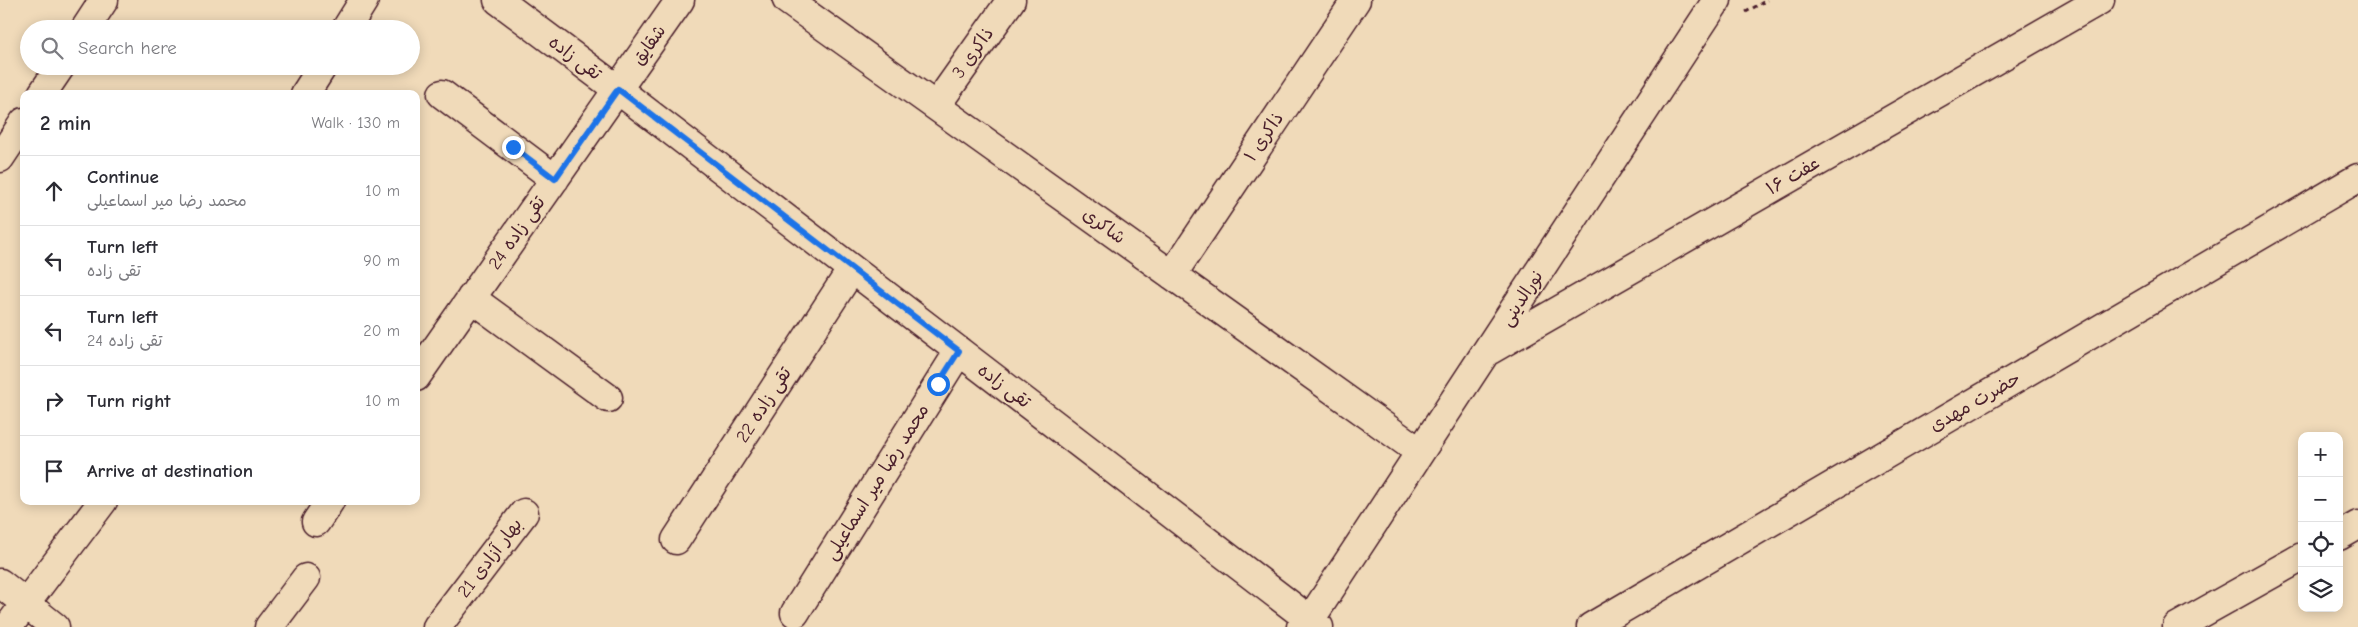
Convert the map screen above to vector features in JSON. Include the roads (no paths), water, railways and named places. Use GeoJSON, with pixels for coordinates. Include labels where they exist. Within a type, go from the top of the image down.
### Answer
{"type":"FeatureCollection","features":[{"type":"Feature","properties":{"kind":"street"},"geometry":{"type":"LineString","coordinates":[[91,20],[104,0]]}},
{"type":"Feature","properties":{"kind":"street"},"geometry":{"type":"LineString","coordinates":[[352,20],[364,0]]}},
{"type":"Feature","properties":{"kind":"street","name":"تقی زاده"},"geometry":{"type":"LineString","coordinates":[[498,0],[618,89],[959,351],[1310,625]]}},
{"type":"Feature","properties":{"kind":"street","name":"شقایق"},"geometry":{"type":"LineString","coordinates":[[618,89],[680,0]]}},
{"type":"Feature","properties":{"kind":"street","name":"شاکری"},"geometry":{"type":"LineString","coordinates":[[787,0],[1420,452]]}},
{"type":"Feature","properties":{"kind":"street","name":"ذاکری 3"},"geometry":{"type":"LineString","coordinates":[[936,106],[1011,0]]}},
{"type":"Feature","properties":{"kind":"street","name":"ذاکری ۱"},"geometry":{"type":"LineString","coordinates":[[1172,275],[1356,0]]}},
{"type":"Feature","properties":{"kind":"street","name":"نورالدینی"},"geometry":{"type":"LineString","coordinates":[[1310,625],[1420,452],[1716,0]]}},
{"type":"Feature","properties":{"kind":"street","name":"عفت ۱۶"},"geometry":{"type":"LineString","coordinates":[[1486,353],[2100,0]]}},
{"type":"Feature","properties":{"kind":"street"},"geometry":{"type":"LineString","coordinates":[[45,90],[55,75]]}},
{"type":"Feature","properties":{"kind":"street"},"geometry":{"type":"LineString","coordinates":[[308,90],[317,75]]}},
{"type":"Feature","properties":{"kind":"street","name":"تقی زاده 24"},"geometry":{"type":"LineString","coordinates":[[420,371],[618,89]]}},
{"type":"Feature","properties":{"kind":"street"},"geometry":{"type":"LineString","coordinates":[[442,94],[555,179]]}},
{"type":"Feature","properties":{"kind":"street"},"geometry":{"type":"LineString","coordinates":[[0,158],[20,128]]}},
{"type":"Feature","properties":{"kind":"street","name":"حضرت مهدی"},"geometry":{"type":"LineString","coordinates":[[1591,627],[2358,178]]}},
{"type":"Feature","properties":{"kind":"street","name":"تقی زاده 22"},"geometry":{"type":"LineString","coordinates":[[676,540],[852,269]]}},
{"type":"Feature","properties":{"kind":"street"},"geometry":{"type":"LineString","coordinates":[[471,298],[608,398]]}},
{"type":"Feature","properties":{"kind":"street","name":"محمد رضا میر اسماعیلی"},"geometry":{"type":"LineString","coordinates":[[794,613],[959,351]]}},
{"type":"Feature","properties":{"kind":"street"},"geometry":{"type":"LineString","coordinates":[[8,627],[100,505]]}},
{"type":"Feature","properties":{"kind":"street","name":"بهار آزادی 21"},"geometry":{"type":"LineString","coordinates":[[438,627],[524,513]]}},
{"type":"Feature","properties":{"kind":"street"},"geometry":{"type":"LineString","coordinates":[[2343,534],[2358,525]]}},
{"type":"Feature","properties":{"kind":"street"},"geometry":{"type":"LineString","coordinates":[[2177,627],[2298,559]]}},
{"type":"Feature","properties":{"kind":"street"},"geometry":{"type":"LineString","coordinates":[[268,627],[306,578]]}},
{"type":"Feature","properties":{"kind":"street"},"geometry":{"type":"LineString","coordinates":[[0,583],[56,627]]}}]}
